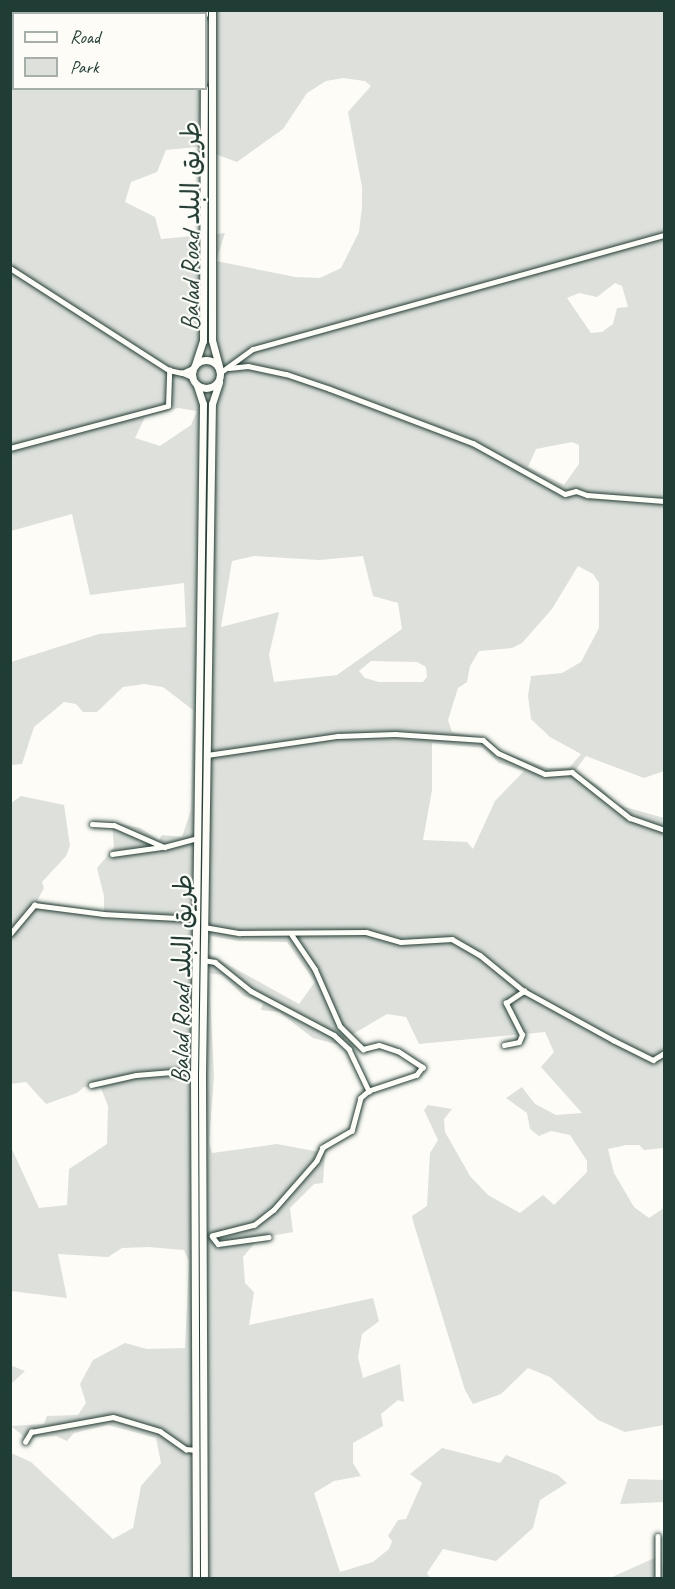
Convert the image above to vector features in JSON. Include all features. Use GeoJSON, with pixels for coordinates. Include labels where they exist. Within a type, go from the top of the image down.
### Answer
{"type":"FeatureCollection","features":[{"type":"Feature","properties":{"kind":"highway","name":"Balad Road طريق البلد"},"geometry":{"type":"LineString","coordinates":[[212,10],[212,340],[220,370]]}},
{"type":"Feature","properties":{"kind":"highway","name":"Balad Road طريق البلد"},"geometry":{"type":"LineString","coordinates":[[194,366],[203,341],[204,90]]}},
{"type":"Feature","properties":{"kind":"highway"},"geometry":{"type":"LineString","coordinates":[[208,359],[220,370],[219,382],[211,387],[195,382],[194,366],[208,359]]}},
{"type":"Feature","properties":{"kind":"highway","name":"Balad Road طريق البلد"},"geometry":{"type":"LineString","coordinates":[[195,382],[203,404],[194,1075],[204,1578]]}},
{"type":"Feature","properties":{"kind":"highway","name":"Balad Road طريق البلد"},"geometry":{"type":"LineString","coordinates":[[196,1578],[198,1234],[213,404],[219,382]]}},
{"type":"Feature","properties":{"kind":"street"},"geometry":{"type":"LineString","coordinates":[[229,368],[253,349],[664,235]]}},
{"type":"Feature","properties":{"kind":"street"},"geometry":{"type":"LineString","coordinates":[[10,268],[169,370],[182,373],[195,382]]}},
{"type":"Feature","properties":{"kind":"street"},"geometry":{"type":"LineString","coordinates":[[182,373],[194,366]]}},
{"type":"Feature","properties":{"kind":"street"},"geometry":{"type":"LineString","coordinates":[[220,370],[248,366],[286,374],[330,389],[473,443],[565,494],[576,491],[587,495],[664,501]]}},
{"type":"Feature","properties":{"kind":"street"},"geometry":{"type":"LineString","coordinates":[[10,448],[168,406],[169,370]]}},
{"type":"Feature","properties":{"kind":"street"},"geometry":{"type":"LineString","coordinates":[[207,755],[338,736],[395,734],[483,740],[498,753],[545,774],[572,772],[630,818],[664,830]]}},
{"type":"Feature","properties":{"kind":"street"},"geometry":{"type":"LineString","coordinates":[[92,824],[114,825],[164,847]]}},
{"type":"Feature","properties":{"kind":"street"},"geometry":{"type":"LineString","coordinates":[[112,854],[164,847],[197,838]]}},
{"type":"Feature","properties":{"kind":"street"},"geometry":{"type":"LineString","coordinates":[[10,934],[34,905],[103,914],[196,920]]}},
{"type":"Feature","properties":{"kind":"street"},"geometry":{"type":"LineString","coordinates":[[204,927],[239,933],[366,932],[401,942],[452,939],[480,954],[524,991],[653,1060],[664,1053]]}},
{"type":"Feature","properties":{"kind":"street"},"geometry":{"type":"LineString","coordinates":[[198,1234],[212,1236],[255,1225],[274,1210],[317,1161],[323,1148],[352,1131],[361,1098],[369,1091],[417,1075],[423,1067],[398,1050],[379,1045],[363,1049],[340,1026],[315,969],[292,934]]}},
{"type":"Feature","properties":{"kind":"street"},"geometry":{"type":"LineString","coordinates":[[203,960],[215,962],[251,991],[334,1035],[349,1049],[369,1091]]}},
{"type":"Feature","properties":{"kind":"street"},"geometry":{"type":"LineString","coordinates":[[504,1045],[519,1042],[522,1035],[506,1003],[524,991]]}},
{"type":"Feature","properties":{"kind":"street"},"geometry":{"type":"LineString","coordinates":[[91,1085],[136,1075],[184,1071],[194,1075]]}},
{"type":"Feature","properties":{"kind":"street"},"geometry":{"type":"LineString","coordinates":[[212,1236],[218,1244],[269,1237]]}},
{"type":"Feature","properties":{"kind":"street"},"geometry":{"type":"LineString","coordinates":[[25,1442],[31,1432],[113,1417],[160,1431],[186,1449],[196,1450]]}},
{"type":"Feature","properties":{"kind":"street"},"geometry":{"type":"LineString","coordinates":[[658,1536],[658,1578]]}},
{"type":"Feature","properties":{"kind":"green space"},"geometry":{"type":"Polygon","coordinates":[[[11,11],[664,11],[664,771],[644,778],[586,756],[574,772],[599,786],[618,805],[664,818],[664,1148],[644,1150],[639,1145],[626,1145],[608,1149],[614,1173],[634,1207],[649,1218],[664,1208],[664,1425],[625,1432],[598,1420],[550,1377],[528,1368],[501,1394],[473,1404],[465,1390],[413,1221],[412,1216],[427,1206],[430,1153],[438,1140],[424,1110],[428,1105],[452,1109],[444,1119],[445,1132],[470,1176],[488,1195],[520,1213],[543,1195],[554,1205],[587,1172],[587,1161],[570,1135],[551,1131],[539,1136],[530,1129],[527,1113],[506,1098],[522,1087],[535,1104],[556,1115],[582,1113],[541,1067],[554,1052],[545,1032],[419,1044],[406,1017],[387,1014],[336,1044],[313,1038],[279,1012],[261,1010],[263,1003],[244,996],[222,975],[209,973],[214,1076],[209,1142],[212,1153],[277,1144],[325,1153],[323,1183],[314,1184],[290,1208],[293,1232],[259,1238],[243,1257],[245,1283],[254,1292],[249,1325],[373,1298],[379,1321],[362,1334],[358,1357],[363,1378],[400,1364],[404,1402],[398,1400],[381,1414],[383,1426],[353,1443],[353,1463],[361,1476],[334,1481],[314,1493],[340,1572],[373,1562],[389,1549],[392,1541],[388,1536],[398,1520],[406,1519],[422,1483],[410,1474],[442,1448],[500,1463],[506,1455],[558,1475],[567,1483],[540,1500],[533,1528],[496,1561],[443,1549],[427,1573],[430,1578],[11,1578],[11,1453],[31,1462],[113,1539],[133,1528],[141,1486],[161,1463],[156,1438],[108,1425],[74,1433],[67,1441],[56,1436],[26,1438],[11,1426],[44,1424],[47,1416],[78,1415],[86,1403],[80,1384],[93,1360],[125,1343],[147,1349],[185,1348],[189,1261],[184,1250],[148,1247],[122,1248],[108,1257],[58,1254],[67,1298],[11,1291],[10,1145],[39,1208],[67,1205],[69,1169],[107,1144],[108,1106],[101,1088],[84,1087],[77,1093],[46,1104],[26,1082],[11,1084],[11,803],[21,796],[64,805],[70,846],[66,856],[42,882],[44,888],[37,901],[104,912],[104,896],[97,868],[114,848],[112,822],[140,828],[159,840],[162,835],[182,837],[191,810],[193,710],[163,687],[144,684],[123,687],[97,712],[83,712],[76,704],[64,702],[34,727],[22,764],[11,765],[11,662],[99,634],[186,627],[184,583],[90,595],[72,514],[11,531],[11,11]],[[343,78],[326,81],[307,93],[283,129],[237,162],[197,147],[166,150],[157,172],[131,182],[125,202],[155,217],[161,239],[225,233],[216,261],[295,277],[320,278],[341,268],[359,232],[362,207],[362,187],[348,112],[371,86],[365,81],[343,78]],[[615,283],[597,297],[579,293],[567,298],[591,333],[602,332],[613,324],[617,308],[628,307],[622,286],[615,283]],[[178,408],[145,417],[135,438],[160,446],[191,425],[197,411],[178,408]],[[572,442],[536,449],[528,467],[564,485],[579,464],[579,445],[572,442]],[[254,556],[232,561],[221,627],[279,612],[269,655],[274,682],[337,675],[402,629],[398,603],[373,596],[363,556],[319,560],[254,556]],[[578,566],[552,609],[522,643],[512,648],[479,651],[470,666],[467,682],[458,688],[448,720],[452,732],[488,739],[500,751],[548,768],[569,768],[581,754],[550,737],[531,719],[528,696],[531,676],[562,673],[581,662],[599,628],[599,583],[593,574],[578,566]],[[371,661],[359,671],[365,678],[379,682],[423,682],[427,677],[426,667],[417,662],[371,661]],[[432,743],[432,790],[423,840],[467,842],[473,849],[495,801],[524,771],[499,763],[483,748],[432,743]],[[211,936],[207,953],[299,1004],[315,982],[287,942],[238,941],[211,936]]]}},
{"type":"Feature","properties":{"kind":"green space"},"geometry":{"type":"Polygon","coordinates":[[[10,1365],[25,1371],[11,1384],[10,1384],[10,1365]]]}},
{"type":"Feature","properties":{"kind":"green space"},"geometry":{"type":"Polygon","coordinates":[[[628,1479],[664,1480],[664,1502],[620,1504],[628,1479]]]}},
{"type":"Feature","properties":{"kind":"green space"},"geometry":{"type":"Polygon","coordinates":[[[661,1555],[664,1578],[610,1578],[661,1555]]]}}]}
